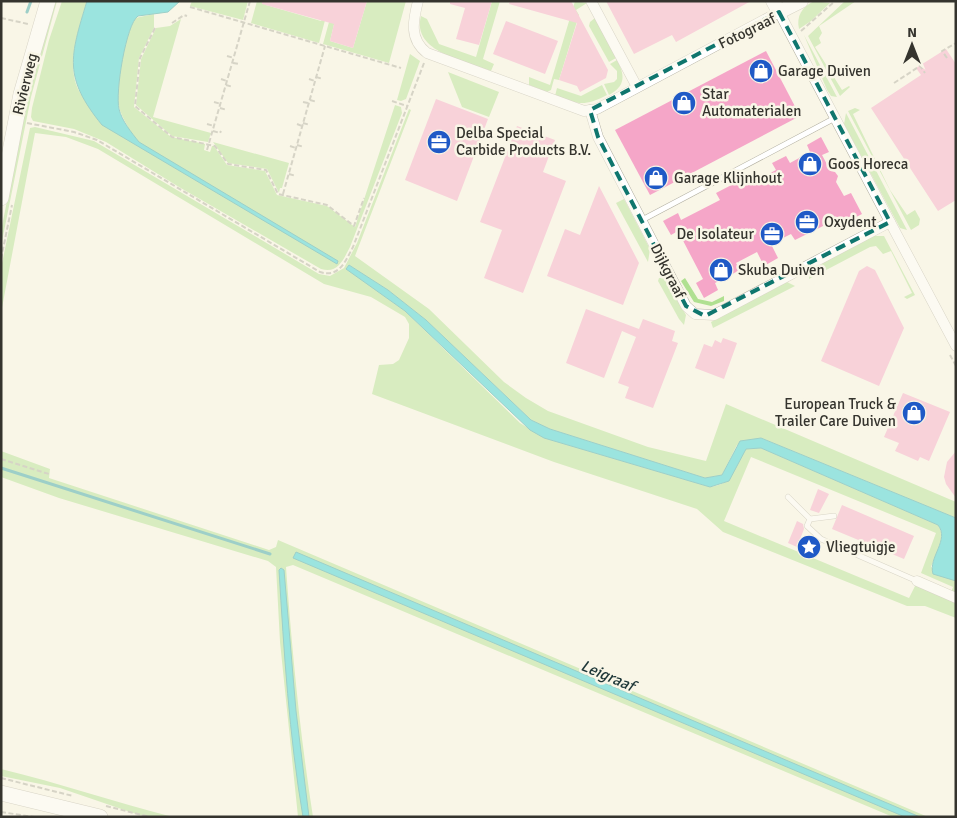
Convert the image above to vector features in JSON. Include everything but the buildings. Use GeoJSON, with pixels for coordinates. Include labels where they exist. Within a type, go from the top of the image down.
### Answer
{"type":"FeatureCollection","features":[{"type":"Feature","properties":{"kind":"main road","name":"Rivierweg"},"geometry":{"type":"LineString","coordinates":[[1,198],[21,94],[48,1]]}},
{"type":"Feature","properties":{"kind":"main road"},"geometry":{"type":"LineString","coordinates":[[1,793],[100,817]]}},
{"type":"Feature","properties":{"kind":"street"},"geometry":{"type":"LineString","coordinates":[[418,1],[413,30],[418,43],[427,53],[576,110],[590,110]]}},
{"type":"Feature","properties":{"kind":"street"},"geometry":{"type":"LineString","coordinates":[[591,1],[637,87]]}},
{"type":"Feature","properties":{"kind":"street"},"geometry":{"type":"LineString","coordinates":[[776,7],[801,1]]}},
{"type":"Feature","properties":{"kind":"street","name":"Fotograaf"},"geometry":{"type":"LineString","coordinates":[[590,110],[637,87],[776,7],[890,222]]}},
{"type":"Feature","properties":{"kind":"street","name":"Dijkgraaf"},"geometry":{"type":"LineString","coordinates":[[590,110],[598,137],[686,306],[695,314],[714,315],[890,222]]}},
{"type":"Feature","properties":{"kind":"street"},"geometry":{"type":"LineString","coordinates":[[890,222],[956,346]]}},
{"type":"Feature","properties":{"kind":"street"},"geometry":{"type":"LineString","coordinates":[[917,582],[956,598]]}},
{"type":"Feature","properties":{"kind":"lane"},"geometry":{"type":"LineString","coordinates":[[642,220],[834,118]]}},
{"type":"Feature","properties":{"kind":"lane"},"geometry":{"type":"LineString","coordinates":[[788,497],[810,519]]}},
{"type":"Feature","properties":{"kind":"lane"},"geometry":{"type":"LineString","coordinates":[[810,519],[834,516]]}},
{"type":"Feature","properties":{"kind":"lane"},"geometry":{"type":"LineString","coordinates":[[810,519],[807,526],[821,540],[917,582]]}},
{"type":"Feature","properties":{"kind":"path"},"geometry":{"type":"LineString","coordinates":[[207,150],[250,1]]}},
{"type":"Feature","properties":{"kind":"path"},"geometry":{"type":"LineString","coordinates":[[792,35],[804,30],[835,1]]}},
{"type":"Feature","properties":{"kind":"path"},"geometry":{"type":"LineString","coordinates":[[190,7],[401,68]]}},
{"type":"Feature","properties":{"kind":"path"},"geometry":{"type":"LineString","coordinates":[[172,23],[184,14],[187,16]]}},
{"type":"Feature","properties":{"kind":"path"},"geometry":{"type":"LineString","coordinates":[[1,18],[31,24]]}},
{"type":"Feature","properties":{"kind":"path"},"geometry":{"type":"LineString","coordinates":[[155,28],[140,58],[135,106],[172,137],[214,146],[228,164],[266,170],[278,194],[328,205],[354,226],[364,198]]}},
{"type":"Feature","properties":{"kind":"path"},"geometry":{"type":"LineString","coordinates":[[947,58],[942,52],[956,43]]}},
{"type":"Feature","properties":{"kind":"path"},"geometry":{"type":"LineString","coordinates":[[282,194],[325,46]]}},
{"type":"Feature","properties":{"kind":"path"},"geometry":{"type":"LineString","coordinates":[[27,123],[74,132],[97,140],[320,272],[331,274],[340,269],[353,247],[427,53]]}},
{"type":"Feature","properties":{"kind":"path"},"geometry":{"type":"LineString","coordinates":[[227,56],[234,58]]}},
{"type":"Feature","properties":{"kind":"path"},"geometry":{"type":"LineString","coordinates":[[233,63],[239,64]]}},
{"type":"Feature","properties":{"kind":"path"},"geometry":{"type":"LineString","coordinates":[[894,83],[920,66],[925,73]]}},
{"type":"Feature","properties":{"kind":"path"},"geometry":{"type":"LineString","coordinates":[[316,77],[323,79]]}},
{"type":"Feature","properties":{"kind":"path"},"geometry":{"type":"LineString","coordinates":[[221,79],[227,81]]}},
{"type":"Feature","properties":{"kind":"path"},"geometry":{"type":"LineString","coordinates":[[309,79],[315,81]]}},
{"type":"Feature","properties":{"kind":"path"},"geometry":{"type":"LineString","coordinates":[[226,85],[233,87]]}},
{"type":"Feature","properties":{"kind":"path"},"geometry":{"type":"LineString","coordinates":[[310,100],[317,102]]}},
{"type":"Feature","properties":{"kind":"path"},"geometry":{"type":"LineString","coordinates":[[392,101],[407,106]]}},
{"type":"Feature","properties":{"kind":"path"},"geometry":{"type":"LineString","coordinates":[[214,102],[221,104]]}},
{"type":"Feature","properties":{"kind":"path"},"geometry":{"type":"LineString","coordinates":[[303,102],[308,103]]}},
{"type":"Feature","properties":{"kind":"path"},"geometry":{"type":"LineString","coordinates":[[220,108],[226,110]]}},
{"type":"Feature","properties":{"kind":"path"},"geometry":{"type":"LineString","coordinates":[[207,124],[214,126]]}},
{"type":"Feature","properties":{"kind":"path"},"geometry":{"type":"LineString","coordinates":[[297,124],[310,125]]}},
{"type":"Feature","properties":{"kind":"path"},"geometry":{"type":"LineString","coordinates":[[213,131],[220,133],[221,130]]}},
{"type":"Feature","properties":{"kind":"path"},"geometry":{"type":"LineString","coordinates":[[290,146],[304,147]]}},
{"type":"Feature","properties":{"kind":"path"},"geometry":{"type":"LineString","coordinates":[[288,174],[296,176]]}},
{"type":"Feature","properties":{"kind":"path"},"geometry":{"type":"LineString","coordinates":[[1,458],[49,474]]}},
{"type":"Feature","properties":{"kind":"path"},"geometry":{"type":"LineString","coordinates":[[1,812],[34,817]]}},
{"type":"Feature","properties":{"kind":"highlighted area"},"geometry":{"type":"Polygon","coordinates":[[[779,12],[890,222],[705,316],[686,306],[598,137],[590,110],[779,12]]]}},
{"type":"Feature","properties":{"kind":"green space"},"geometry":{"type":"Polygon","coordinates":[[[55,1],[57,1],[31,97],[1,246],[1,231],[31,80],[55,1]]]}},
{"type":"Feature","properties":{"kind":"green space"},"geometry":{"type":"Polygon","coordinates":[[[62,1],[87,1],[77,38],[73,66],[74,78],[79,90],[90,104],[128,127],[120,111],[117,98],[118,76],[122,55],[135,18],[154,14],[154,28],[139,58],[134,107],[171,137],[205,144],[204,150],[210,152],[212,146],[214,146],[227,165],[265,171],[277,195],[327,206],[355,227],[395,105],[401,107],[402,113],[350,247],[339,265],[332,270],[321,269],[179,187],[106,142],[74,129],[33,121],[31,117],[32,108],[49,40],[62,1]]]}},
{"type":"Feature","properties":{"kind":"green space"},"geometry":{"type":"Polygon","coordinates":[[[192,1],[248,1],[243,20],[190,6],[192,1]]]}},
{"type":"Feature","properties":{"kind":"green space"},"geometry":{"type":"Polygon","coordinates":[[[257,1],[267,1],[266,5],[321,21],[328,9],[319,43],[251,23],[257,1]]]}},
{"type":"Feature","properties":{"kind":"green space"},"geometry":{"type":"Polygon","coordinates":[[[367,1],[406,1],[389,63],[323,44],[332,11],[337,12],[330,41],[353,48],[367,1]]]}},
{"type":"Feature","properties":{"kind":"green space"},"geometry":{"type":"Polygon","coordinates":[[[492,1],[500,1],[483,59],[494,64],[491,71],[455,59],[432,47],[424,38],[420,28],[421,16],[427,19],[439,44],[476,57],[492,1]]]}},
{"type":"Feature","properties":{"kind":"green space"},"geometry":{"type":"Polygon","coordinates":[[[575,1],[587,3],[576,10],[579,15],[559,80],[554,79],[551,90],[547,92],[529,85],[529,77],[550,85],[575,1]]]}},
{"type":"Feature","properties":{"kind":"green space"},"geometry":{"type":"Polygon","coordinates":[[[814,1],[830,3],[811,21],[799,29],[798,20],[801,12],[814,1]]]}},
{"type":"Feature","properties":{"kind":"green space"},"geometry":{"type":"Polygon","coordinates":[[[845,1],[856,1],[819,26],[822,33],[819,38],[821,43],[815,47],[842,90],[850,87],[840,96],[808,36],[845,1]]]}},
{"type":"Feature","properties":{"kind":"green space"},"geometry":{"type":"Polygon","coordinates":[[[595,18],[616,58],[609,62],[589,26],[590,22],[595,18]]]}},
{"type":"Feature","properties":{"kind":"green space"},"geometry":{"type":"Polygon","coordinates":[[[181,19],[153,117],[211,133],[208,142],[172,136],[136,105],[141,59],[156,28],[170,26],[181,19]]]}},
{"type":"Feature","properties":{"kind":"green space"},"geometry":{"type":"Polygon","coordinates":[[[804,35],[837,97],[831,96],[827,90],[804,35]]]}},
{"type":"Feature","properties":{"kind":"green space"},"geometry":{"type":"Polygon","coordinates":[[[410,54],[420,61],[406,99],[401,101],[397,100],[410,54]]]}},
{"type":"Feature","properties":{"kind":"green space"},"geometry":{"type":"Polygon","coordinates":[[[617,60],[622,71],[622,80],[619,88],[609,95],[604,84],[614,82],[617,79],[617,71],[610,64],[617,60]]]}},
{"type":"Feature","properties":{"kind":"green space"},"geometry":{"type":"Polygon","coordinates":[[[448,72],[499,92],[489,117],[462,107],[448,72]]]}},
{"type":"Feature","properties":{"kind":"green space"},"geometry":{"type":"Polygon","coordinates":[[[602,85],[607,95],[587,103],[575,102],[555,96],[557,88],[581,96],[602,85]]]}},
{"type":"Feature","properties":{"kind":"green space"},"geometry":{"type":"Polygon","coordinates":[[[855,108],[860,110],[853,114],[890,190],[907,215],[915,210],[920,219],[919,225],[911,230],[848,111],[855,108]]]}},
{"type":"Feature","properties":{"kind":"green space"},"geometry":{"type":"Polygon","coordinates":[[[409,109],[411,110],[355,256],[429,309],[504,382],[548,411],[648,447],[706,461],[726,404],[956,502],[956,518],[761,438],[737,445],[722,475],[705,478],[550,429],[531,420],[426,320],[388,290],[349,265],[347,269],[405,311],[520,423],[544,438],[710,487],[719,485],[730,477],[737,461],[746,449],[761,448],[938,525],[941,540],[931,567],[956,579],[956,594],[951,592],[953,587],[921,573],[936,533],[751,457],[724,521],[909,598],[916,584],[956,600],[956,618],[925,606],[907,606],[723,532],[697,509],[554,462],[372,394],[379,365],[393,364],[399,360],[409,338],[409,324],[405,317],[371,297],[324,284],[98,149],[66,137],[35,133],[1,313],[1,268],[30,128],[35,127],[94,141],[319,274],[330,276],[344,268],[357,243],[409,109]]]}},
{"type":"Feature","properties":{"kind":"green space"},"geometry":{"type":"Polygon","coordinates":[[[846,113],[907,230],[900,228],[844,124],[846,113]]]}},
{"type":"Feature","properties":{"kind":"green space"},"geometry":{"type":"Polygon","coordinates":[[[213,142],[289,163],[279,193],[267,169],[228,163],[213,142]]]}},
{"type":"Feature","properties":{"kind":"green space"},"geometry":{"type":"Polygon","coordinates":[[[624,199],[650,249],[648,262],[616,203],[624,199]]]}},
{"type":"Feature","properties":{"kind":"green space"},"geometry":{"type":"Polygon","coordinates":[[[874,236],[884,236],[915,295],[907,299],[904,297],[912,293],[891,251],[883,254],[876,246],[870,247],[809,279],[810,269],[874,236]]]}},
{"type":"Feature","properties":{"kind":"green space"},"geometry":{"type":"Polygon","coordinates":[[[659,278],[665,278],[686,315],[684,325],[658,281],[659,278]]]}},
{"type":"Feature","properties":{"kind":"green space"},"geometry":{"type":"Polygon","coordinates":[[[685,278],[698,299],[712,302],[724,296],[724,301],[711,306],[694,302],[681,281],[685,278]]]}},
{"type":"Feature","properties":{"kind":"green space"},"geometry":{"type":"Polygon","coordinates":[[[787,282],[795,286],[713,328],[711,322],[787,282]]]}},
{"type":"Feature","properties":{"kind":"green space"},"geometry":{"type":"Polygon","coordinates":[[[1,451],[50,469],[49,478],[269,550],[276,547],[278,540],[928,817],[893,817],[293,565],[286,567],[288,598],[300,724],[313,817],[298,817],[280,642],[276,567],[268,561],[59,498],[1,477],[1,451]]]}},
{"type":"Feature","properties":{"kind":"green space"},"geometry":{"type":"Polygon","coordinates":[[[1,769],[173,817],[148,817],[136,814],[60,788],[1,776],[1,769]]]}},
{"type":"Feature","properties":{"kind":"water"},"geometry":{"type":"Polygon","coordinates":[[[87,1],[180,1],[168,12],[138,16],[129,32],[122,60],[118,101],[120,113],[125,122],[139,142],[338,261],[337,264],[102,125],[89,108],[81,93],[74,66],[77,37],[87,1]]]}},
{"type":"Feature","properties":{"kind":"water"},"geometry":{"type":"Polygon","coordinates":[[[349,265],[388,290],[426,320],[531,420],[550,429],[705,478],[722,475],[740,441],[761,438],[956,518],[956,581],[933,574],[933,561],[942,537],[938,525],[761,448],[746,449],[729,481],[710,487],[544,438],[530,430],[405,311],[346,269],[349,265]]]}},
{"type":"Feature","properties":{"kind":"water"},"geometry":{"type":"Polygon","coordinates":[[[296,552],[920,817],[905,817],[293,558],[296,552]]]}},
{"type":"Feature","properties":{"kind":"water"},"geometry":{"type":"Polygon","coordinates":[[[281,568],[284,570],[296,711],[309,817],[303,817],[294,755],[283,632],[279,570],[281,568]]]}},
{"type":"Feature","properties":{"kind":"waterway"},"geometry":{"type":"LineString","coordinates":[[27,12],[31,1]]}},
{"type":"Feature","properties":{"kind":"waterway"},"geometry":{"type":"LineString","coordinates":[[1,468],[270,554]]}},
{"type":"Feature","properties":{"kind":"place","name":"Garage Duiven"},"geometry":{"type":"Point","coordinates":[761,71]}},
{"type":"Feature","properties":{"kind":"place","name":"Star Automaterialen"},"geometry":{"type":"Point","coordinates":[684,103]}},
{"type":"Feature","properties":{"kind":"place","name":"Delba Special Carbide Products B.V."},"geometry":{"type":"Point","coordinates":[439,142]}},
{"type":"Feature","properties":{"kind":"place","name":"Goos Horeca"},"geometry":{"type":"Point","coordinates":[810,164]}},
{"type":"Feature","properties":{"kind":"place","name":"Garage Klijnhout"},"geometry":{"type":"Point","coordinates":[656,178]}},
{"type":"Feature","properties":{"kind":"place","name":"Oxydent"},"geometry":{"type":"Point","coordinates":[807,222]}},
{"type":"Feature","properties":{"kind":"place","name":"De Isolateur"},"geometry":{"type":"Point","coordinates":[772,234]}},
{"type":"Feature","properties":{"kind":"place","name":"Skuba Duiven"},"geometry":{"type":"Point","coordinates":[721,270]}},
{"type":"Feature","properties":{"kind":"place","name":"European Truck & Trailer Care Duiven"},"geometry":{"type":"Point","coordinates":[914,413]}},
{"type":"Feature","properties":{"kind":"place","name":"Vliegtuigje"},"geometry":{"type":"Point","coordinates":[809,547]}},
{"type":"Feature","properties":{"kind":"water label","name":"Leigraaf"},"geometry":{"type":"Point","coordinates":[608,675]}}]}
